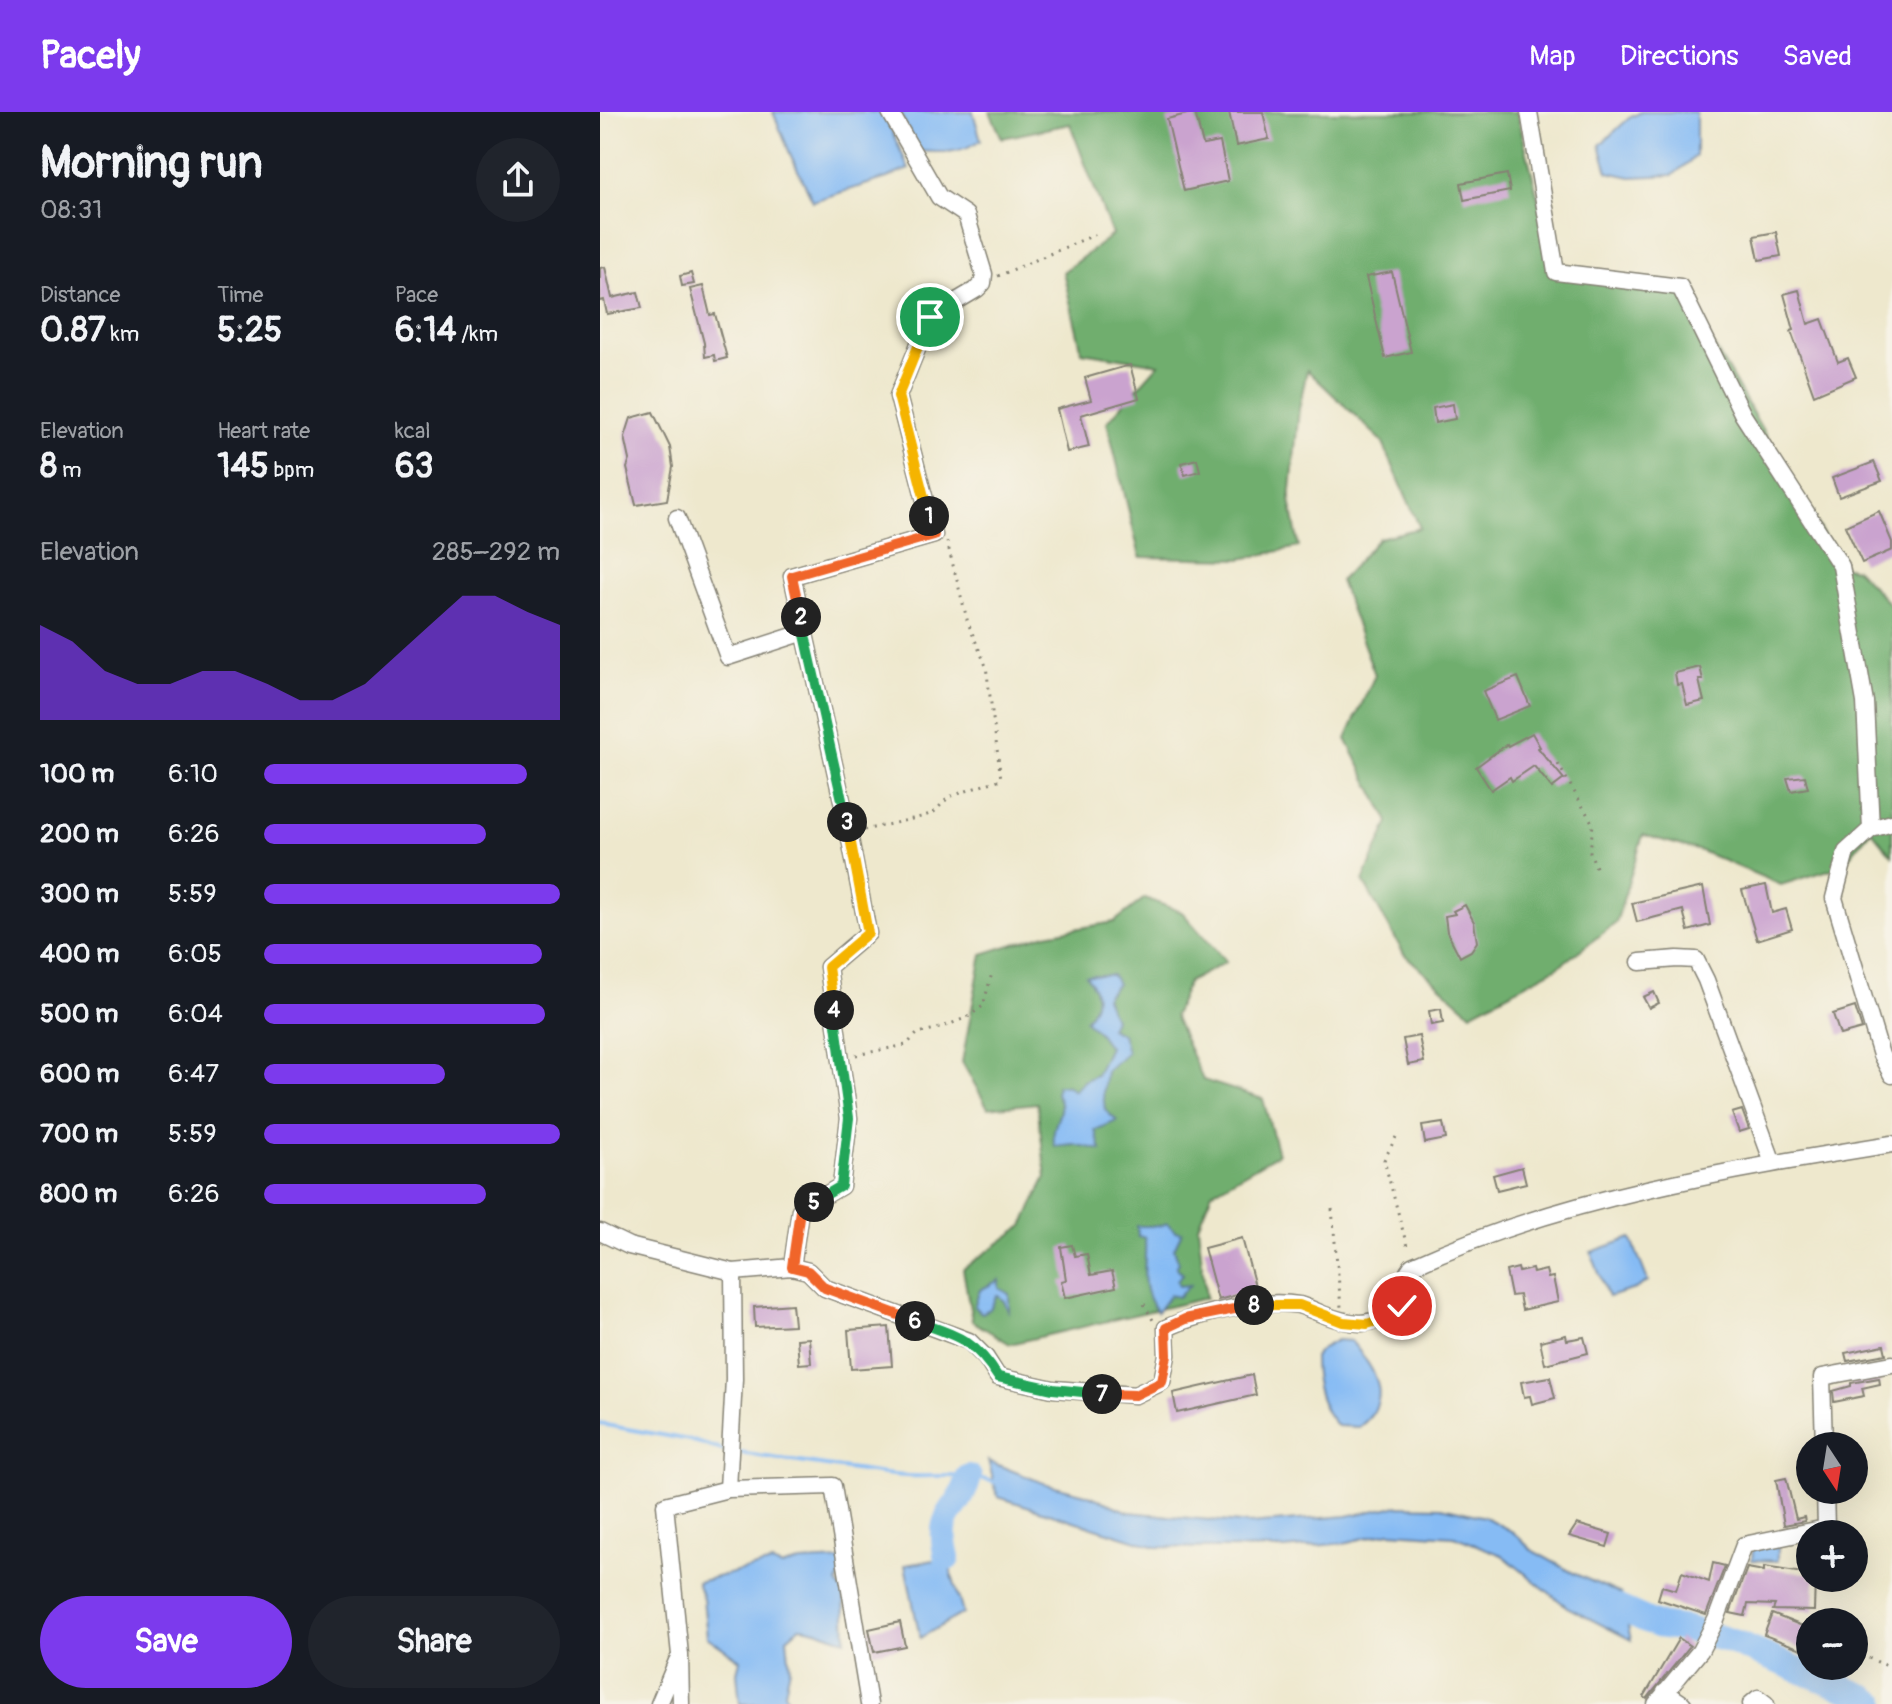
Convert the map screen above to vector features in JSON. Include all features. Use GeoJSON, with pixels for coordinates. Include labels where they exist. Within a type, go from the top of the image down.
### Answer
{"type":"FeatureCollection","features":[{"type":"Feature","properties":{"kind":"street"},"geometry":{"type":"LineString","coordinates":[[792,1267],[800,1210],[841,1186],[849,1118],[828,967],[868,933],[792,576],[934,535],[898,396],[930,317],[977,289],[983,283],[984,274],[966,215],[939,197],[890,112]]}},
{"type":"Feature","properties":{"kind":"street"},"geometry":{"type":"LineString","coordinates":[[1529,112],[1556,272],[1680,287],[1743,415],[1841,566],[1865,702],[1871,829]]}},
{"type":"Feature","properties":{"kind":"street"},"geometry":{"type":"LineString","coordinates":[[677,518],[728,657],[805,632]]}},
{"type":"Feature","properties":{"kind":"street"},"geometry":{"type":"LineString","coordinates":[[1892,823],[1871,829],[1846,852],[1834,898],[1881,1055],[1892,1075]]}},
{"type":"Feature","properties":{"kind":"street"},"geometry":{"type":"LineString","coordinates":[[1640,962],[1696,960],[1773,1163]]}},
{"type":"Feature","properties":{"kind":"street"},"geometry":{"type":"LineString","coordinates":[[600,1232],[629,1246],[733,1272],[792,1267],[808,1271],[825,1288],[969,1341],[986,1358],[998,1377],[1053,1389],[1135,1395],[1162,1382],[1167,1355],[1166,1328],[1185,1319],[1260,1304],[1299,1305],[1343,1322],[1367,1324],[1383,1319],[1402,1306],[1408,1272],[1412,1266],[1551,1214],[1588,1203],[1773,1163],[1892,1144]]}},
{"type":"Feature","properties":{"kind":"street"},"geometry":{"type":"LineString","coordinates":[[728,1489],[734,1379],[733,1272]]}},
{"type":"Feature","properties":{"kind":"street"},"geometry":{"type":"LineString","coordinates":[[1824,1432],[1822,1377],[1892,1364]]}},
{"type":"Feature","properties":{"kind":"street"},"geometry":{"type":"LineString","coordinates":[[681,1704],[680,1655],[665,1505],[728,1489],[833,1486],[869,1704]]}},
{"type":"Feature","properties":{"kind":"street"},"geometry":{"type":"LineString","coordinates":[[1683,1704],[1661,1698],[1700,1651],[1716,1620],[1744,1545],[1826,1528],[1825,1504]]}},
{"type":"Feature","properties":{"kind":"street"},"geometry":{"type":"LineString","coordinates":[[659,1704],[680,1655]]}},
{"type":"Feature","properties":{"kind":"street"},"geometry":{"type":"LineString","coordinates":[[1751,1704],[1758,1698],[1766,1704]]}},
{"type":"Feature","properties":{"kind":"path"},"geometry":{"type":"LineString","coordinates":[[983,283],[1101,232]]}},
{"type":"Feature","properties":{"kind":"path"},"geometry":{"type":"LineString","coordinates":[[849,834],[933,813],[949,797],[1001,779],[986,666],[968,623],[946,542]]}},
{"type":"Feature","properties":{"kind":"path"},"geometry":{"type":"LineString","coordinates":[[1558,764],[1593,824],[1590,852],[1597,870]]}},
{"type":"Feature","properties":{"kind":"path"},"geometry":{"type":"LineString","coordinates":[[841,1059],[906,1045],[918,1033],[968,1017],[983,1006],[992,973]]}},
{"type":"Feature","properties":{"kind":"path"},"geometry":{"type":"LineString","coordinates":[[1396,1137],[1384,1160],[1412,1266]]}},
{"type":"Feature","properties":{"kind":"path"},"geometry":{"type":"LineString","coordinates":[[1332,1209],[1343,1322]]}},
{"type":"Feature","properties":{"kind":"path"},"geometry":{"type":"LineString","coordinates":[[1868,1658],[1892,1668]]}},
{"type":"Feature","properties":{"kind":"green space"},"geometry":{"type":"Polygon","coordinates":[[[990,112],[1517,112],[1556,271],[1680,287],[1841,566],[1856,569],[1892,607],[1892,855],[1871,830],[1842,866],[1781,885],[1701,851],[1643,835],[1616,923],[1558,967],[1471,1013],[1404,954],[1363,881],[1389,822],[1346,739],[1375,675],[1340,581],[1379,538],[1420,528],[1382,441],[1307,370],[1299,409],[1290,500],[1299,547],[1241,559],[1140,557],[1107,422],[1159,364],[1082,352],[1063,272],[1112,235],[1070,124],[1002,138],[990,112]]]}},
{"type":"Feature","properties":{"kind":"green space"},"geometry":{"type":"Polygon","coordinates":[[[1145,898],[1182,912],[1226,962],[1188,982],[1174,1016],[1203,1080],[1263,1099],[1278,1154],[1212,1192],[1198,1226],[1206,1298],[1010,1344],[972,1321],[963,1269],[1023,1226],[1046,1177],[1037,1103],[988,1108],[962,1062],[982,954],[1046,934],[1114,922],[1145,898]]]}},
{"type":"Feature","properties":{"kind":"water"},"geometry":{"type":"Polygon","coordinates":[[[773,112],[883,112],[909,169],[813,201],[773,112]]]}},
{"type":"Feature","properties":{"kind":"water"},"geometry":{"type":"Polygon","coordinates":[[[899,112],[973,112],[981,140],[951,152],[919,151],[899,112]]]}},
{"type":"Feature","properties":{"kind":"water"},"geometry":{"type":"Polygon","coordinates":[[[1641,112],[1696,112],[1696,156],[1673,175],[1631,177],[1608,172],[1600,145],[1629,118],[1641,112]]]}},
{"type":"Feature","properties":{"kind":"water"},"geometry":{"type":"Polygon","coordinates":[[[1086,975],[1112,975],[1117,984],[1105,997],[1114,1019],[1110,1028],[1122,1034],[1127,1052],[1106,1071],[1103,1093],[1105,1110],[1117,1121],[1095,1130],[1101,1150],[1073,1144],[1055,1146],[1054,1138],[1060,1113],[1057,1085],[1068,1086],[1074,1091],[1083,1081],[1096,1075],[1109,1047],[1085,1020],[1096,998],[1086,975]]]}},
{"type":"Feature","properties":{"kind":"water"},"geometry":{"type":"Polygon","coordinates":[[[1167,1223],[1175,1231],[1182,1232],[1174,1249],[1179,1263],[1176,1267],[1183,1274],[1177,1280],[1179,1286],[1190,1285],[1178,1297],[1170,1295],[1157,1312],[1147,1294],[1145,1238],[1138,1236],[1137,1226],[1167,1223]]]}},
{"type":"Feature","properties":{"kind":"water"},"geometry":{"type":"Polygon","coordinates":[[[1631,1238],[1648,1281],[1635,1289],[1608,1297],[1591,1252],[1631,1238]]]}},
{"type":"Feature","properties":{"kind":"water"},"geometry":{"type":"Polygon","coordinates":[[[999,1280],[999,1288],[1009,1294],[1009,1313],[1004,1301],[997,1295],[990,1309],[982,1313],[974,1307],[980,1290],[999,1280]]]}},
{"type":"Feature","properties":{"kind":"water"},"geometry":{"type":"Polygon","coordinates":[[[1337,1340],[1351,1341],[1378,1384],[1377,1406],[1359,1427],[1337,1426],[1322,1403],[1317,1385],[1314,1357],[1322,1348],[1337,1340]]]}},
{"type":"Feature","properties":{"kind":"water"},"geometry":{"type":"Polygon","coordinates":[[[988,1461],[1129,1512],[1250,1524],[1347,1516],[1397,1506],[1442,1507],[1485,1517],[1513,1532],[1533,1551],[1621,1594],[1631,1640],[1567,1607],[1502,1555],[1454,1536],[1390,1532],[1344,1543],[1285,1549],[1156,1547],[998,1497],[988,1461]]]}},
{"type":"Feature","properties":{"kind":"water"},"geometry":{"type":"Polygon","coordinates":[[[1778,1546],[1778,1561],[1752,1560],[1753,1547],[1778,1546]]]}},
{"type":"Feature","properties":{"kind":"water"},"geometry":{"type":"Polygon","coordinates":[[[947,1558],[963,1613],[920,1638],[905,1565],[947,1558]]]}},
{"type":"Feature","properties":{"kind":"water"},"geometry":{"type":"Polygon","coordinates":[[[842,1560],[843,1569],[837,1583],[844,1593],[846,1640],[800,1627],[787,1638],[790,1668],[785,1692],[790,1704],[740,1704],[737,1673],[740,1660],[707,1637],[703,1599],[697,1582],[772,1563],[782,1567],[804,1562],[842,1560]]]}},
{"type":"Feature","properties":{"kind":"building"},"geometry":{"type":"Polygon","coordinates":[[[1195,112],[1203,145],[1220,142],[1228,181],[1184,191],[1167,119],[1195,112]]]}},
{"type":"Feature","properties":{"kind":"building"},"geometry":{"type":"Polygon","coordinates":[[[1229,112],[1263,112],[1269,139],[1236,146],[1229,112]]]}},
{"type":"Feature","properties":{"kind":"building"},"geometry":{"type":"Polygon","coordinates":[[[1507,174],[1510,191],[1464,200],[1461,183],[1507,174]]]}},
{"type":"Feature","properties":{"kind":"building"},"geometry":{"type":"Polygon","coordinates":[[[1776,232],[1781,256],[1759,260],[1754,236],[1776,232]]]}},
{"type":"Feature","properties":{"kind":"building"},"geometry":{"type":"Polygon","coordinates":[[[605,267],[612,298],[638,292],[642,308],[607,314],[604,300],[600,301],[600,268],[605,267]]]}},
{"type":"Feature","properties":{"kind":"building"},"geometry":{"type":"Polygon","coordinates":[[[1392,272],[1411,352],[1385,358],[1366,277],[1392,272]]]}},
{"type":"Feature","properties":{"kind":"building"},"geometry":{"type":"Polygon","coordinates":[[[691,273],[694,284],[682,286],[680,276],[691,273]]]}},
{"type":"Feature","properties":{"kind":"building"},"geometry":{"type":"Polygon","coordinates":[[[703,286],[710,315],[715,314],[727,358],[715,361],[714,355],[705,357],[690,289],[703,286]]]}},
{"type":"Feature","properties":{"kind":"building"},"geometry":{"type":"Polygon","coordinates":[[[1799,290],[1808,324],[1822,319],[1838,362],[1848,358],[1856,377],[1814,395],[1791,331],[1794,330],[1784,294],[1799,290]]]}},
{"type":"Feature","properties":{"kind":"building"},"geometry":{"type":"Polygon","coordinates":[[[1130,365],[1139,398],[1081,415],[1089,447],[1067,452],[1057,409],[1091,400],[1085,378],[1130,365]]]}},
{"type":"Feature","properties":{"kind":"building"},"geometry":{"type":"Polygon","coordinates":[[[1453,404],[1455,419],[1435,423],[1433,408],[1453,404]]]}},
{"type":"Feature","properties":{"kind":"building"},"geometry":{"type":"Polygon","coordinates":[[[653,412],[670,447],[673,467],[667,500],[636,505],[627,468],[630,460],[625,437],[631,418],[653,412]]]}},
{"type":"Feature","properties":{"kind":"building"},"geometry":{"type":"Polygon","coordinates":[[[1197,459],[1200,471],[1185,475],[1181,463],[1197,459]]]}},
{"type":"Feature","properties":{"kind":"building"},"geometry":{"type":"Polygon","coordinates":[[[1874,462],[1882,481],[1839,497],[1832,478],[1874,462]]]}},
{"type":"Feature","properties":{"kind":"building"},"geometry":{"type":"Polygon","coordinates":[[[1879,511],[1892,542],[1892,550],[1862,563],[1845,526],[1879,511]]]}},
{"type":"Feature","properties":{"kind":"building"},"geometry":{"type":"Polygon","coordinates":[[[1700,667],[1703,680],[1699,680],[1704,701],[1687,705],[1682,684],[1677,685],[1675,673],[1700,667]]]}},
{"type":"Feature","properties":{"kind":"building"},"geometry":{"type":"Polygon","coordinates":[[[1518,677],[1530,706],[1495,720],[1483,691],[1518,677]]]}},
{"type":"Feature","properties":{"kind":"building"},"geometry":{"type":"Polygon","coordinates":[[[1532,733],[1538,748],[1564,779],[1552,788],[1534,766],[1491,790],[1476,767],[1507,744],[1532,733]]]}},
{"type":"Feature","properties":{"kind":"building"},"geometry":{"type":"Polygon","coordinates":[[[1805,776],[1808,788],[1791,791],[1787,778],[1805,776]]]}},
{"type":"Feature","properties":{"kind":"building"},"geometry":{"type":"Polygon","coordinates":[[[1766,885],[1772,913],[1786,909],[1792,929],[1757,940],[1742,890],[1766,885]]]}},
{"type":"Feature","properties":{"kind":"building"},"geometry":{"type":"Polygon","coordinates":[[[1703,887],[1710,925],[1688,931],[1683,910],[1637,922],[1632,903],[1703,887]]]}},
{"type":"Feature","properties":{"kind":"building"},"geometry":{"type":"Polygon","coordinates":[[[1465,905],[1474,922],[1477,942],[1471,951],[1460,957],[1447,932],[1445,916],[1455,914],[1453,911],[1465,905]]]}},
{"type":"Feature","properties":{"kind":"building"},"geometry":{"type":"Polygon","coordinates":[[[1654,992],[1659,1003],[1649,1008],[1643,997],[1654,992]]]}},
{"type":"Feature","properties":{"kind":"building"},"geometry":{"type":"Polygon","coordinates":[[[1855,1007],[1862,1029],[1840,1035],[1833,1014],[1855,1007]]]}},
{"type":"Feature","properties":{"kind":"building"},"geometry":{"type":"Polygon","coordinates":[[[1441,1009],[1443,1023],[1431,1025],[1429,1011],[1441,1009]]]}},
{"type":"Feature","properties":{"kind":"building"},"geometry":{"type":"Polygon","coordinates":[[[1419,1036],[1424,1062],[1408,1065],[1403,1039],[1419,1036]]]}},
{"type":"Feature","properties":{"kind":"building"},"geometry":{"type":"Polygon","coordinates":[[[1742,1110],[1749,1129],[1739,1132],[1732,1113],[1742,1110]]]}},
{"type":"Feature","properties":{"kind":"building"},"geometry":{"type":"Polygon","coordinates":[[[1443,1123],[1446,1139],[1425,1143],[1422,1126],[1443,1123]]]}},
{"type":"Feature","properties":{"kind":"building"},"geometry":{"type":"Polygon","coordinates":[[[1522,1167],[1526,1183],[1497,1190],[1493,1175],[1522,1167]]]}},
{"type":"Feature","properties":{"kind":"building"},"geometry":{"type":"Polygon","coordinates":[[[1242,1238],[1256,1290],[1218,1300],[1204,1248],[1242,1238]]]}},
{"type":"Feature","properties":{"kind":"building"},"geometry":{"type":"Polygon","coordinates":[[[1072,1245],[1075,1256],[1087,1254],[1091,1275],[1112,1271],[1116,1287],[1065,1298],[1061,1281],[1066,1280],[1061,1247],[1072,1245]]]}},
{"type":"Feature","properties":{"kind":"building"},"geometry":{"type":"Polygon","coordinates":[[[1518,1268],[1519,1272],[1532,1269],[1533,1273],[1546,1270],[1548,1278],[1553,1277],[1558,1302],[1522,1310],[1519,1295],[1511,1296],[1506,1271],[1518,1268]]]}},
{"type":"Feature","properties":{"kind":"building"},"geometry":{"type":"Polygon","coordinates":[[[792,1304],[794,1325],[755,1327],[754,1307],[792,1304]]]}},
{"type":"Feature","properties":{"kind":"building"},"geometry":{"type":"Polygon","coordinates":[[[889,1327],[892,1366],[851,1369],[848,1330],[889,1327]]]}},
{"type":"Feature","properties":{"kind":"building"},"geometry":{"type":"Polygon","coordinates":[[[1566,1335],[1567,1340],[1584,1337],[1588,1353],[1545,1364],[1540,1341],[1566,1335]]]}},
{"type":"Feature","properties":{"kind":"building"},"geometry":{"type":"Polygon","coordinates":[[[809,1338],[811,1363],[799,1364],[797,1339],[809,1338]]]}},
{"type":"Feature","properties":{"kind":"building"},"geometry":{"type":"Polygon","coordinates":[[[1884,1345],[1886,1354],[1847,1361],[1845,1353],[1884,1345]]]}},
{"type":"Feature","properties":{"kind":"building"},"geometry":{"type":"Polygon","coordinates":[[[1252,1375],[1256,1395],[1177,1413],[1173,1393],[1252,1375]]]}},
{"type":"Feature","properties":{"kind":"building"},"geometry":{"type":"Polygon","coordinates":[[[1550,1377],[1555,1398],[1532,1404],[1530,1396],[1524,1397],[1521,1382],[1550,1377]]]}},
{"type":"Feature","properties":{"kind":"building"},"geometry":{"type":"Polygon","coordinates":[[[1879,1378],[1880,1384],[1862,1388],[1864,1396],[1834,1402],[1833,1391],[1851,1386],[1851,1383],[1879,1378]]]}},
{"type":"Feature","properties":{"kind":"building"},"geometry":{"type":"Polygon","coordinates":[[[1786,1478],[1796,1519],[1804,1517],[1805,1520],[1784,1525],[1776,1480],[1786,1478]]]}},
{"type":"Feature","properties":{"kind":"building"},"geometry":{"type":"Polygon","coordinates":[[[1577,1524],[1611,1534],[1607,1547],[1569,1536],[1577,1524]]]}},
{"type":"Feature","properties":{"kind":"building"},"geometry":{"type":"Polygon","coordinates":[[[1713,1563],[1725,1566],[1706,1615],[1658,1599],[1662,1586],[1676,1590],[1682,1572],[1709,1582],[1713,1563]]]}},
{"type":"Feature","properties":{"kind":"building"},"geometry":{"type":"Polygon","coordinates":[[[1764,1567],[1796,1572],[1796,1592],[1815,1592],[1814,1608],[1773,1610],[1775,1605],[1748,1604],[1745,1616],[1730,1613],[1747,1568],[1764,1571],[1764,1567]]]}},
{"type":"Feature","properties":{"kind":"building"},"geometry":{"type":"Polygon","coordinates":[[[1772,1614],[1796,1623],[1796,1647],[1764,1635],[1772,1614]]]}},
{"type":"Feature","properties":{"kind":"building"},"geometry":{"type":"Polygon","coordinates":[[[900,1622],[905,1646],[874,1652],[869,1629],[900,1622]]]}},
{"type":"Feature","properties":{"kind":"building"},"geometry":{"type":"Polygon","coordinates":[[[1679,1638],[1690,1646],[1647,1699],[1644,1697],[1679,1638]]]}},
{"type":"Feature","properties":{"kind":"waterway"},"geometry":{"type":"LineString","coordinates":[[600,1424],[689,1440],[725,1451]]}},
{"type":"Feature","properties":{"kind":"waterway"},"geometry":{"type":"LineString","coordinates":[[733,1452],[893,1475],[959,1476],[998,1483]]}},
{"type":"Feature","properties":{"kind":"waterway"},"geometry":{"type":"LineString","coordinates":[[947,1558],[944,1542],[946,1521],[965,1490],[969,1477]]}},
{"type":"Feature","properties":{"kind":"waterway"},"geometry":{"type":"LineString","coordinates":[[1610,1604],[1657,1625],[1688,1629],[1727,1640],[1863,1696],[1875,1704]]}},
{"type":"Feature","properties":{"kind":"route"},"geometry":{"type":"LineString","coordinates":[[930,317],[898,396],[934,535],[792,576],[868,933],[828,967],[849,1118],[841,1186],[800,1210],[792,1267],[808,1271],[825,1288],[969,1341],[986,1358],[998,1377],[1053,1389],[1097,1394],[1135,1395],[1162,1382],[1167,1355],[1166,1328],[1185,1319],[1260,1304],[1299,1305],[1343,1322],[1367,1324],[1383,1319],[1402,1306]]}}]}
